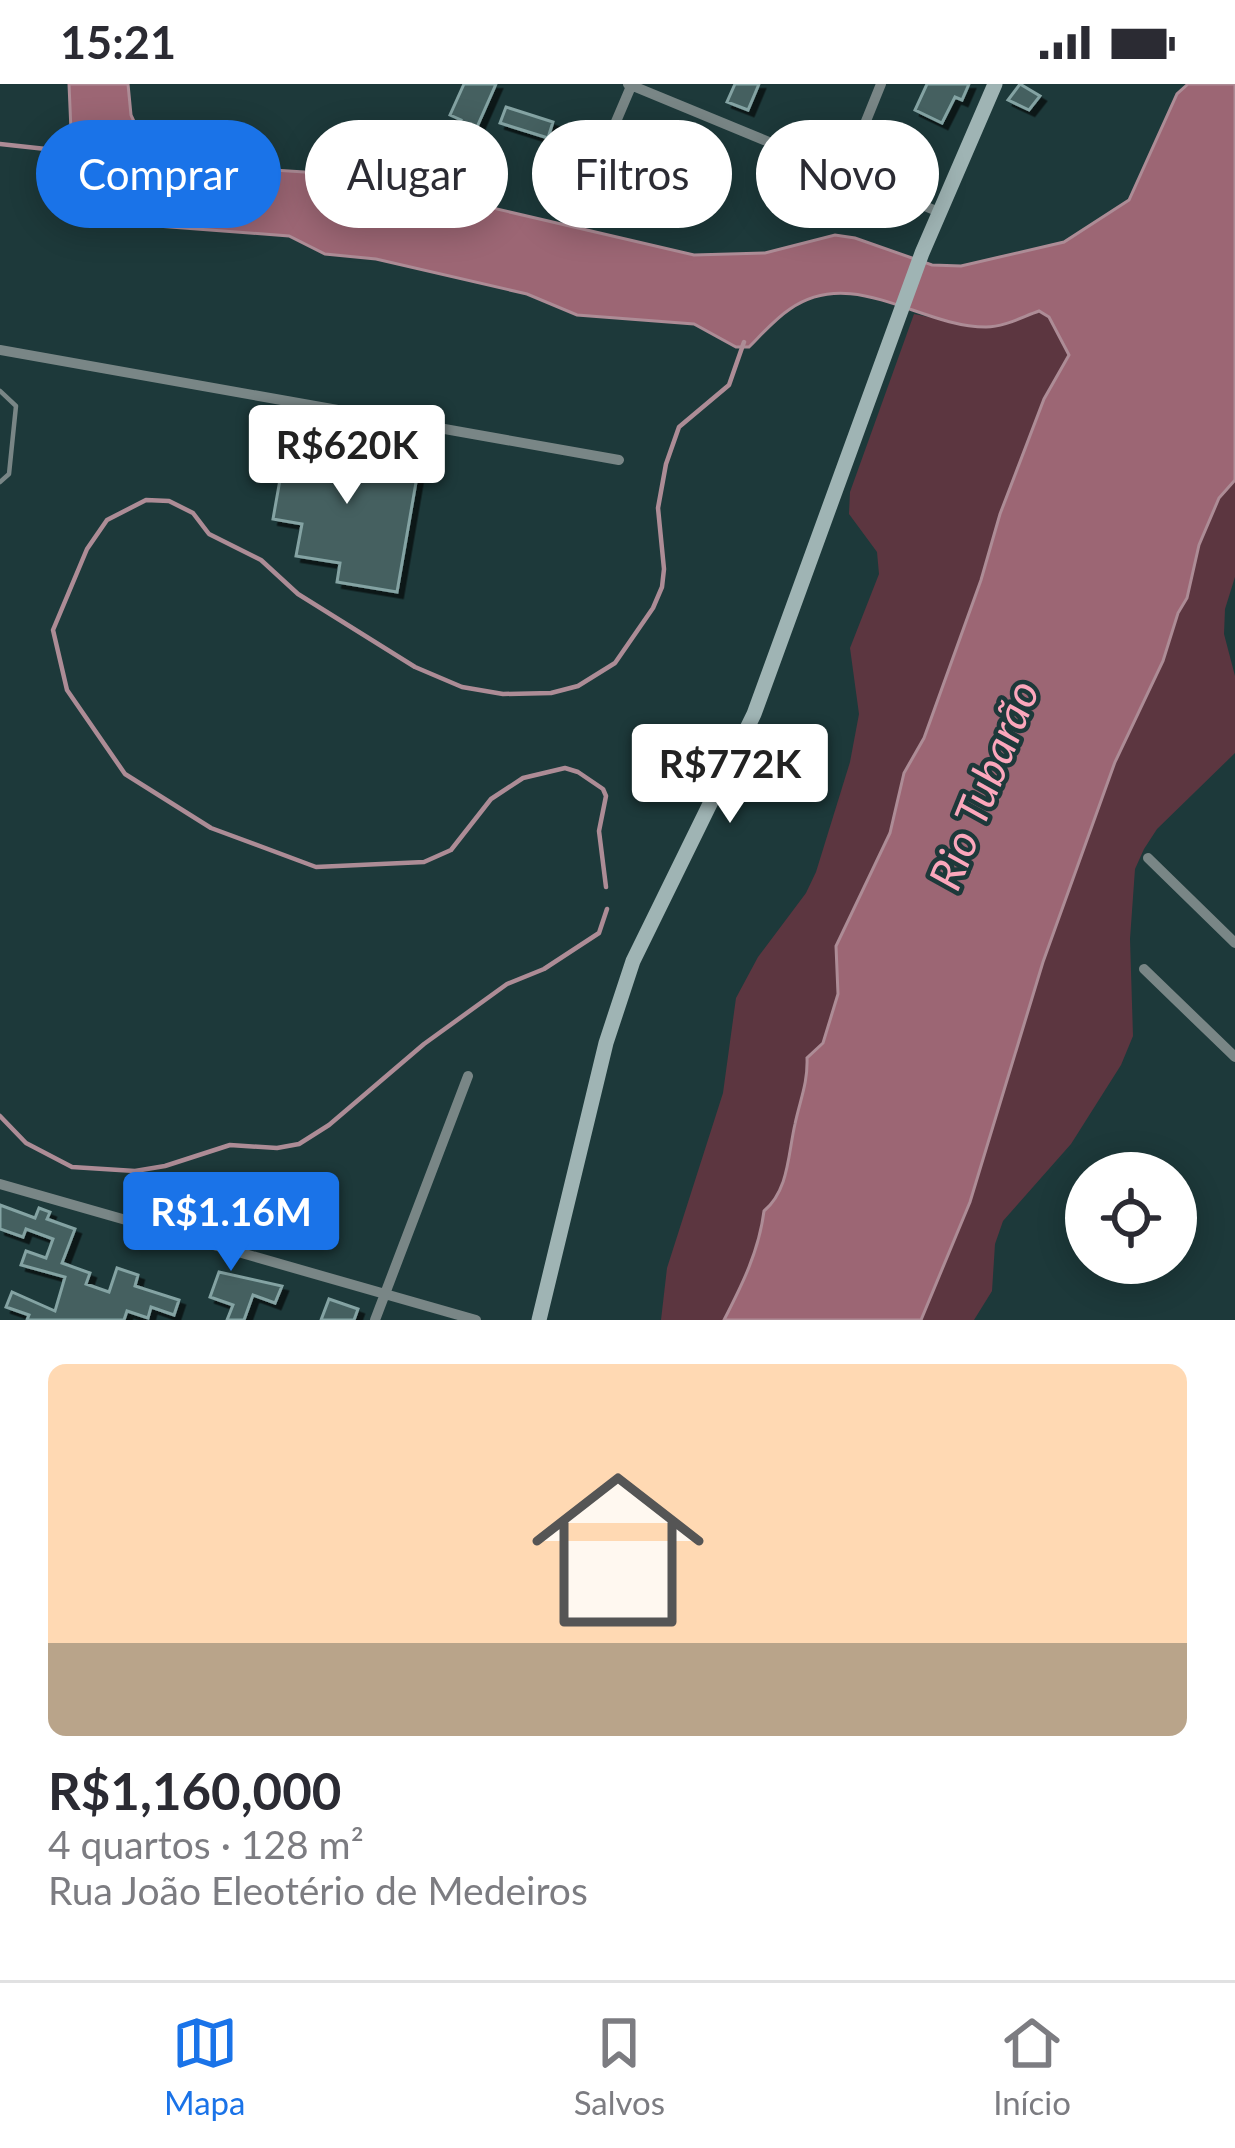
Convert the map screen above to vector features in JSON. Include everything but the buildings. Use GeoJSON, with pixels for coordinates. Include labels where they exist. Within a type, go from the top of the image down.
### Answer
{"type":"FeatureCollection","features":[{"type":"Feature","properties":{"kind":"main road"},"geometry":{"type":"LineString","coordinates":[[939,212],[995,84]]}},
{"type":"Feature","properties":{"kind":"main road"},"geometry":{"type":"LineString","coordinates":[[538,1320],[626,980],[647,926],[714,802],[754,714],[932,228]]}},
{"type":"Feature","properties":{"kind":"street"},"geometry":{"type":"LineString","coordinates":[[616,120],[630,84],[756,136]]}},
{"type":"Feature","properties":{"kind":"street"},"geometry":{"type":"LineString","coordinates":[[866,120],[881,84]]}},
{"type":"Feature","properties":{"kind":"street"},"geometry":{"type":"LineString","coordinates":[[0,350],[619,460]]}},
{"type":"Feature","properties":{"kind":"street"},"geometry":{"type":"LineString","coordinates":[[1148,858],[1235,943]]}},
{"type":"Feature","properties":{"kind":"street"},"geometry":{"type":"LineString","coordinates":[[1144,969],[1235,1057]]}},
{"type":"Feature","properties":{"kind":"street"},"geometry":{"type":"LineString","coordinates":[[376,1320],[468,1076]]}},
{"type":"Feature","properties":{"kind":"street"},"geometry":{"type":"LineString","coordinates":[[0,1184],[476,1320]]}},
{"type":"Feature","properties":{"kind":"lane"},"geometry":{"type":"LineString","coordinates":[[0,392],[16,406],[9,474],[0,482]]}},
{"type":"Feature","properties":{"kind":"shaded area"},"geometry":{"type":"Polygon","coordinates":[[[1039,311],[1049,317],[1070,355],[1044,399],[1000,514],[924,738],[904,773],[890,833],[836,946],[838,993],[823,1043],[807,1058],[808,1081],[793,1127],[794,1147],[775,1202],[764,1211],[745,1280],[724,1320],[661,1320],[667,1268],[723,1093],[736,998],[758,957],[806,893],[850,762],[859,714],[850,648],[879,574],[877,552],[849,514],[850,492],[914,314],[977,325],[1039,311]]]}},
{"type":"Feature","properties":{"kind":"shaded area"},"geometry":{"type":"Polygon","coordinates":[[[1235,480],[1235,577],[1225,609],[1224,634],[1235,676],[1235,753],[1157,829],[1135,869],[1130,939],[1133,1036],[1121,1065],[1071,1144],[1003,1221],[995,1244],[992,1291],[974,1320],[921,1320],[970,1202],[1043,962],[1115,762],[1163,661],[1187,598],[1199,545],[1219,498],[1235,480]]]}},
{"type":"Feature","properties":{"kind":"water"},"geometry":{"type":"Polygon","coordinates":[[[69,84],[128,84],[133,120],[71,120],[69,84]]]}},
{"type":"Feature","properties":{"kind":"water","name":"Rio Tubarão"},"geometry":{"type":"Polygon","coordinates":[[[1188,84],[1235,84],[1235,480],[1219,498],[1199,545],[1187,598],[1163,661],[1115,762],[1043,962],[970,1202],[921,1320],[724,1320],[754,1254],[764,1211],[783,1182],[807,1058],[823,1043],[838,994],[836,946],[890,833],[904,773],[924,738],[1000,514],[1044,399],[1069,355],[1049,317],[1039,311],[993,327],[961,324],[862,295],[838,293],[814,297],[790,309],[749,347],[736,347],[694,324],[577,315],[527,294],[376,259],[325,254],[289,236],[183,228],[281,228],[281,171],[305,172],[305,228],[508,228],[508,212],[532,217],[532,228],[578,228],[694,255],[765,253],[835,235],[932,265],[961,266],[1064,242],[1129,200],[1177,94],[1188,84]]]}},
{"type":"Feature","properties":{"kind":"waterway"},"geometry":{"type":"LineString","coordinates":[[0,144],[36,148]]}},
{"type":"Feature","properties":{"kind":"waterway"},"geometry":{"type":"LineString","coordinates":[[606,887],[599,831],[606,796],[603,789],[565,768],[523,778],[491,799],[451,850],[424,862],[316,867],[211,828],[125,774],[67,690],[53,630],[87,549],[107,520],[146,500],[169,501],[193,513],[209,534],[261,560],[298,594],[415,667],[462,687],[503,694],[551,693],[578,686],[615,663],[653,608],[664,569],[658,508],[666,464],[679,427],[729,385],[744,342]]}},
{"type":"Feature","properties":{"kind":"waterway"},"geometry":{"type":"LineString","coordinates":[[0,1116],[26,1143],[72,1167],[135,1171],[230,1145],[277,1148],[299,1144],[507,984],[544,969],[599,933],[607,909]]}}]}
